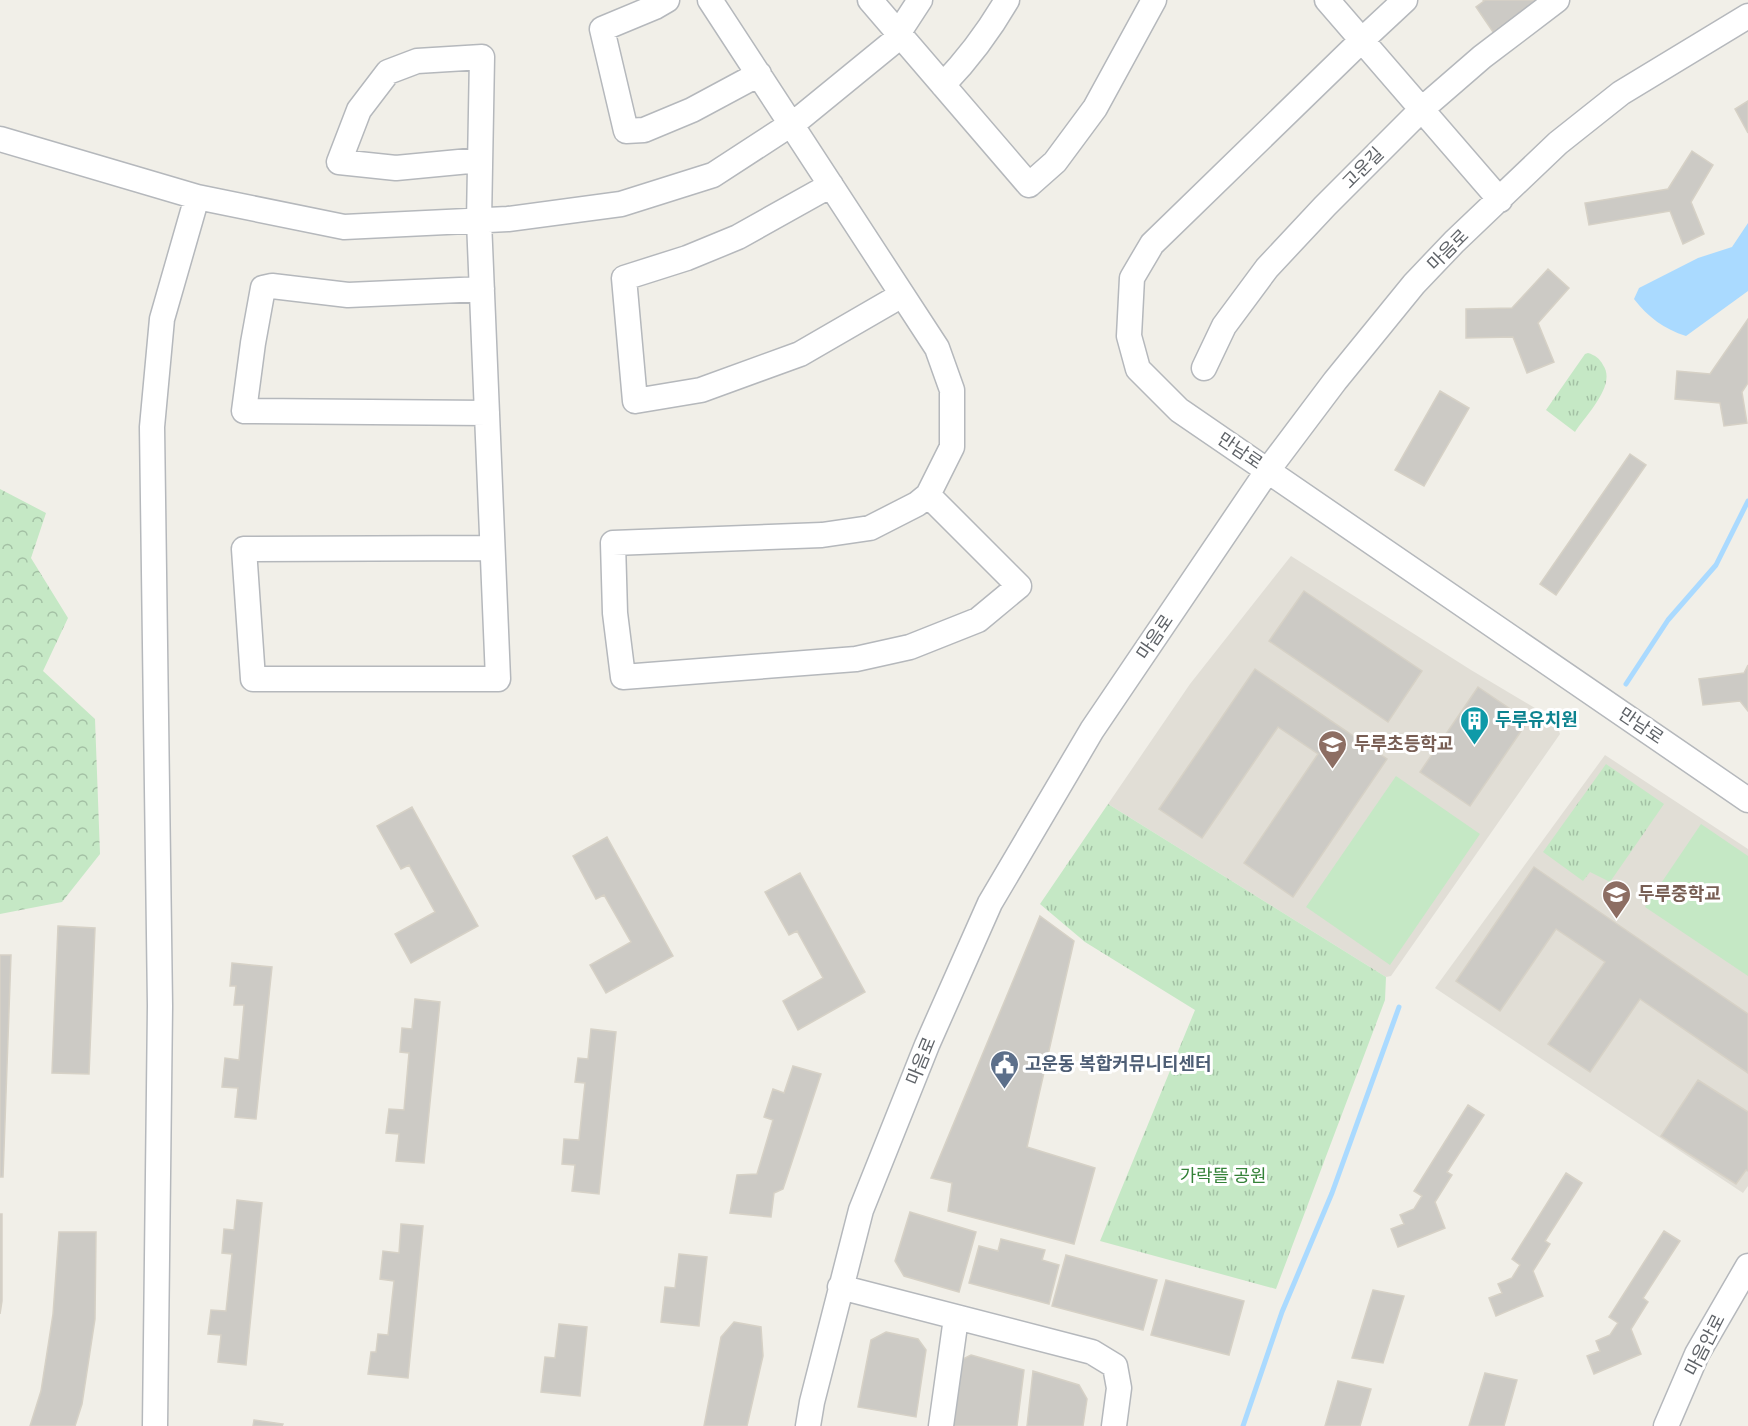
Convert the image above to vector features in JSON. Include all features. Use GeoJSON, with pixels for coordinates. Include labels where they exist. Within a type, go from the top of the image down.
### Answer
{"type":"FeatureCollection","features":[{"type":"Feature","properties":{"kind":"street"},"geometry":{"type":"LineString","coordinates":[[667,0],[655,8],[602,29],[626,131],[644,130],[692,110],[759,74]]}},
{"type":"Feature","properties":{"kind":"street"},"geometry":{"type":"LineString","coordinates":[[710,0],[937,348],[952,390],[952,447],[928,495],[917,504],[870,528],[822,535],[613,543],[615,613],[623,677],[856,659],[910,647],[978,620],[1019,586],[928,495]]}},
{"type":"Feature","properties":{"kind":"street"},"geometry":{"type":"LineString","coordinates":[[870,0],[1029,185],[1055,162],[1095,108],[1154,0]]}},
{"type":"Feature","properties":{"kind":"street"},"geometry":{"type":"LineString","coordinates":[[0,139],[197,197],[344,227],[508,219],[621,204],[713,175],[792,124],[891,43],[920,0]]}},
{"type":"Feature","properties":{"kind":"street"},"geometry":{"type":"LineString","coordinates":[[943,85],[963,65],[1007,0]]}},
{"type":"Feature","properties":{"kind":"street"},"geometry":{"type":"LineString","coordinates":[[1327,0],[1500,200]]}},
{"type":"Feature","properties":{"kind":"street","name":"만남로"},"geometry":{"type":"LineString","coordinates":[[1406,0],[1152,244],[1132,278],[1130,336],[1138,369],[1179,410],[1748,800]]}},
{"type":"Feature","properties":{"kind":"street","name":"고운길"},"geometry":{"type":"LineString","coordinates":[[1204,368],[1224,326],[1267,268],[1422,108],[1482,57],[1557,0]]}},
{"type":"Feature","properties":{"kind":"street","name":"마음로"},"geometry":{"type":"LineString","coordinates":[[808,1426],[840,1287],[861,1210],[927,1045],[990,903],[1092,730],[1268,470],[1335,381],[1414,284],[1454,242],[1558,143],[1621,93],[1748,16]]}},
{"type":"Feature","properties":{"kind":"street"},"geometry":{"type":"LineString","coordinates":[[480,160],[396,168],[339,162],[359,110],[388,72],[417,61],[482,57],[479,221],[498,679],[253,679],[244,549],[492,548]]}},
{"type":"Feature","properties":{"kind":"street"},"geometry":{"type":"LineString","coordinates":[[831,185],[738,237],[687,258],[624,278],[635,401],[701,390],[800,354],[902,295]]}},
{"type":"Feature","properties":{"kind":"street"},"geometry":{"type":"LineString","coordinates":[[155,1426],[160,1006],[152,427],[162,319],[197,197]]}},
{"type":"Feature","properties":{"kind":"street"},"geometry":{"type":"LineString","coordinates":[[482,290],[348,295],[272,286],[263,288],[244,411],[487,413]]}},
{"type":"Feature","properties":{"kind":"street","name":"마음안로"},"geometry":{"type":"LineString","coordinates":[[1666,1426],[1697,1354],[1748,1266]]}},
{"type":"Feature","properties":{"kind":"street"},"geometry":{"type":"LineString","coordinates":[[840,1287],[1092,1352],[1114,1366],[1119,1388],[1114,1426]]}},
{"type":"Feature","properties":{"kind":"street"},"geometry":{"type":"LineString","coordinates":[[941,1426],[956,1318]]}},
{"type":"Feature","properties":{"kind":"shaded area","name":"두루초등학교"},"geometry":{"type":"Polygon","coordinates":[[[1291,556],[1471,670],[1555,720],[1560,734],[1391,976],[1386,977],[1108,804],[1190,684],[1291,556]]]}},
{"type":"Feature","properties":{"kind":"shaded area","name":"두루중학교"},"geometry":{"type":"Polygon","coordinates":[[[1605,755],[1748,849],[1748,1186],[1743,1193],[1435,988],[1605,755]]]}},
{"type":"Feature","properties":{"kind":"green space"},"geometry":{"type":"Polygon","coordinates":[[[1588,353],[1602,363],[1606,373],[1606,382],[1598,400],[1575,432],[1546,410],[1585,354],[1588,353]]]}},
{"type":"Feature","properties":{"kind":"green space"},"geometry":{"type":"Polygon","coordinates":[[[0,489],[46,513],[31,558],[68,618],[43,671],[95,719],[100,854],[62,902],[0,914],[0,489]]]}},
{"type":"Feature","properties":{"kind":"green space"},"geometry":{"type":"Polygon","coordinates":[[[1606,764],[1664,804],[1610,882],[1590,872],[1583,881],[1543,852],[1606,764]]]}},
{"type":"Feature","properties":{"kind":"green space"},"geometry":{"type":"Polygon","coordinates":[[[1396,776],[1480,834],[1390,965],[1306,907],[1396,776]]]}},
{"type":"Feature","properties":{"kind":"green space","name":"가락뜰 공원"},"geometry":{"type":"Polygon","coordinates":[[[1108,804],[1386,977],[1385,1000],[1276,1289],[1100,1241],[1195,1010],[1085,942],[1040,904],[1108,804]]]}},
{"type":"Feature","properties":{"kind":"green space"},"geometry":{"type":"Polygon","coordinates":[[[1701,824],[1748,856],[1748,976],[1645,907],[1701,824]]]}},
{"type":"Feature","properties":{"kind":"water"},"geometry":{"type":"Polygon","coordinates":[[[1748,223],[1748,291],[1686,336],[1657,322],[1634,299],[1639,288],[1698,258],[1732,247],[1748,223]]]}},
{"type":"Feature","properties":{"kind":"building"},"geometry":{"type":"Polygon","coordinates":[[[1483,0],[1536,0],[1493,32],[1476,7],[1483,0]]]}},
{"type":"Feature","properties":{"kind":"building"},"geometry":{"type":"Polygon","coordinates":[[[1748,101],[1748,133],[1735,109],[1748,101]]]}},
{"type":"Feature","properties":{"kind":"building"},"geometry":{"type":"Polygon","coordinates":[[[1692,151],[1713,165],[1691,202],[1704,234],[1683,244],[1670,211],[1589,225],[1585,203],[1668,189],[1692,151]]]}},
{"type":"Feature","properties":{"kind":"building"},"geometry":{"type":"Polygon","coordinates":[[[1548,269],[1569,288],[1538,323],[1554,362],[1527,373],[1513,337],[1466,338],[1466,309],[1512,308],[1548,269]]]}},
{"type":"Feature","properties":{"kind":"building"},"geometry":{"type":"Polygon","coordinates":[[[1748,319],[1748,383],[1742,392],[1747,423],[1724,426],[1720,403],[1675,399],[1677,371],[1710,374],[1748,319]]]}},
{"type":"Feature","properties":{"kind":"building"},"geometry":{"type":"Polygon","coordinates":[[[1440,391],[1469,408],[1424,486],[1395,470],[1440,391]]]}},
{"type":"Feature","properties":{"kind":"building"},"geometry":{"type":"Polygon","coordinates":[[[1630,454],[1646,465],[1556,595],[1540,584],[1630,454]]]}},
{"type":"Feature","properties":{"kind":"building"},"geometry":{"type":"Polygon","coordinates":[[[1304,591],[1422,671],[1388,722],[1269,641],[1304,591]]]}},
{"type":"Feature","properties":{"kind":"building"},"geometry":{"type":"Polygon","coordinates":[[[1748,665],[1748,711],[1740,701],[1703,705],[1699,679],[1744,673],[1748,665]]]}},
{"type":"Feature","properties":{"kind":"building"},"geometry":{"type":"Polygon","coordinates":[[[1255,669],[1387,759],[1293,897],[1244,863],[1318,754],[1278,727],[1202,838],[1159,809],[1255,669]]]}},
{"type":"Feature","properties":{"kind":"building","name":"두루유치원"},"geometry":{"type":"Polygon","coordinates":[[[1478,687],[1528,721],[1470,806],[1420,772],[1478,687]]]}},
{"type":"Feature","properties":{"kind":"building"},"geometry":{"type":"Polygon","coordinates":[[[412,807],[478,926],[411,963],[395,934],[435,912],[409,865],[401,869],[377,826],[412,807]]]}},
{"type":"Feature","properties":{"kind":"building"},"geometry":{"type":"Polygon","coordinates":[[[607,837],[673,956],[606,993],[590,965],[631,942],[604,895],[596,899],[573,856],[607,837]]]}},
{"type":"Feature","properties":{"kind":"building","name":"두루중학교"},"geometry":{"type":"Polygon","coordinates":[[[1534,867],[1748,1014],[1748,1073],[1640,999],[1590,1072],[1548,1044],[1605,962],[1556,929],[1500,1011],[1456,981],[1534,867]]]}},
{"type":"Feature","properties":{"kind":"building"},"geometry":{"type":"Polygon","coordinates":[[[800,873],[865,992],[798,1030],[783,1001],[823,978],[797,931],[789,935],[765,892],[800,873]]]}},
{"type":"Feature","properties":{"kind":"building","name":"고운동 복합커뮤니티센터"},"geometry":{"type":"Polygon","coordinates":[[[1040,916],[1074,941],[1027,1147],[1095,1168],[1074,1244],[948,1211],[952,1183],[931,1178],[1040,916]]]}},
{"type":"Feature","properties":{"kind":"building"},"geometry":{"type":"Polygon","coordinates":[[[58,926],[95,928],[89,1074],[52,1073],[58,926]]]}},
{"type":"Feature","properties":{"kind":"building"},"geometry":{"type":"Polygon","coordinates":[[[0,955],[11,955],[3,1177],[0,1177],[0,955]]]}},
{"type":"Feature","properties":{"kind":"building"},"geometry":{"type":"Polygon","coordinates":[[[232,963],[272,967],[256,1119],[235,1117],[238,1088],[222,1087],[225,1058],[239,1060],[244,1005],[234,1005],[236,986],[230,986],[232,963]]]}},
{"type":"Feature","properties":{"kind":"building"},"geometry":{"type":"Polygon","coordinates":[[[415,999],[440,1002],[424,1163],[396,1161],[399,1134],[386,1133],[389,1109],[404,1110],[409,1053],[400,1052],[402,1028],[412,1029],[415,999]]]}},
{"type":"Feature","properties":{"kind":"building"},"geometry":{"type":"Polygon","coordinates":[[[591,1029],[616,1032],[599,1194],[572,1191],[575,1165],[562,1164],[564,1139],[579,1140],[585,1083],[575,1082],[578,1058],[588,1059],[591,1029]]]}},
{"type":"Feature","properties":{"kind":"building"},"geometry":{"type":"Polygon","coordinates":[[[793,1066],[821,1074],[783,1189],[774,1193],[771,1217],[730,1213],[737,1175],[757,1174],[773,1120],[764,1117],[773,1089],[784,1093],[793,1066]]]}},
{"type":"Feature","properties":{"kind":"building"},"geometry":{"type":"Polygon","coordinates":[[[1698,1080],[1748,1112],[1748,1171],[1746,1170],[1736,1184],[1661,1136],[1698,1080]]]}},
{"type":"Feature","properties":{"kind":"building"},"geometry":{"type":"Polygon","coordinates":[[[1468,1105],[1484,1115],[1447,1172],[1452,1175],[1435,1202],[1445,1228],[1398,1247],[1391,1229],[1404,1224],[1400,1215],[1414,1209],[1422,1196],[1414,1191],[1468,1105]]]}},
{"type":"Feature","properties":{"kind":"building"},"geometry":{"type":"Polygon","coordinates":[[[1566,1173],[1582,1183],[1545,1241],[1550,1244],[1533,1271],[1543,1296],[1496,1316],[1489,1298],[1502,1293],[1498,1284],[1512,1278],[1520,1265],[1512,1259],[1566,1173]]]}},
{"type":"Feature","properties":{"kind":"building"},"geometry":{"type":"Polygon","coordinates":[[[237,1200],[262,1203],[246,1365],[218,1362],[221,1335],[208,1334],[211,1310],[226,1311],[232,1254],[222,1253],[224,1229],[234,1230],[237,1200]]]}},
{"type":"Feature","properties":{"kind":"building"},"geometry":{"type":"Polygon","coordinates":[[[910,1212],[976,1232],[959,1292],[904,1276],[895,1261],[910,1212]]]}},
{"type":"Feature","properties":{"kind":"building"},"geometry":{"type":"Polygon","coordinates":[[[0,1214],[2,1214],[2,1301],[0,1314],[0,1214]]]}},
{"type":"Feature","properties":{"kind":"building"},"geometry":{"type":"Polygon","coordinates":[[[401,1224],[423,1226],[408,1378],[368,1374],[371,1352],[376,1352],[378,1334],[388,1335],[394,1281],[380,1279],[383,1251],[399,1253],[401,1224]]]}},
{"type":"Feature","properties":{"kind":"building"},"geometry":{"type":"Polygon","coordinates":[[[1664,1231],[1680,1241],[1643,1298],[1648,1302],[1631,1329],[1641,1354],[1594,1374],[1587,1356],[1600,1351],[1596,1341],[1610,1335],[1618,1323],[1609,1317],[1664,1231]]]}},
{"type":"Feature","properties":{"kind":"building"},"geometry":{"type":"Polygon","coordinates":[[[59,1232],[96,1232],[95,1319],[82,1404],[75,1426],[30,1426],[41,1391],[53,1314],[59,1232]]]}},
{"type":"Feature","properties":{"kind":"building"},"geometry":{"type":"Polygon","coordinates":[[[1001,1239],[1045,1250],[1042,1260],[1059,1265],[1049,1304],[969,1283],[979,1246],[998,1251],[1001,1239]]]}},
{"type":"Feature","properties":{"kind":"building"},"geometry":{"type":"Polygon","coordinates":[[[679,1254],[707,1257],[699,1326],[661,1322],[665,1287],[675,1288],[679,1254]]]}},
{"type":"Feature","properties":{"kind":"building"},"geometry":{"type":"Polygon","coordinates":[[[1066,1255],[1157,1280],[1143,1330],[1052,1306],[1066,1255]]]}},
{"type":"Feature","properties":{"kind":"building"},"geometry":{"type":"Polygon","coordinates":[[[1166,1280],[1244,1301],[1229,1355],[1151,1335],[1166,1280]]]}},
{"type":"Feature","properties":{"kind":"building"},"geometry":{"type":"Polygon","coordinates":[[[1373,1290],[1404,1296],[1383,1363],[1352,1358],[1373,1290]]]}},
{"type":"Feature","properties":{"kind":"building"},"geometry":{"type":"Polygon","coordinates":[[[734,1322],[761,1327],[763,1356],[747,1426],[704,1426],[721,1337],[734,1322]]]}},
{"type":"Feature","properties":{"kind":"building"},"geometry":{"type":"Polygon","coordinates":[[[559,1324],[587,1327],[580,1396],[541,1392],[545,1357],[555,1358],[559,1324]]]}},
{"type":"Feature","properties":{"kind":"building"},"geometry":{"type":"Polygon","coordinates":[[[886,1332],[918,1339],[926,1350],[916,1417],[858,1407],[871,1340],[886,1332]]]}},
{"type":"Feature","properties":{"kind":"building"},"geometry":{"type":"Polygon","coordinates":[[[971,1355],[1024,1370],[1017,1426],[954,1426],[961,1360],[971,1355]]]}},
{"type":"Feature","properties":{"kind":"building"},"geometry":{"type":"Polygon","coordinates":[[[1033,1371],[1079,1385],[1087,1399],[1083,1426],[1027,1426],[1033,1371]]]}},
{"type":"Feature","properties":{"kind":"building"},"geometry":{"type":"Polygon","coordinates":[[[1485,1373],[1517,1380],[1504,1426],[1469,1426],[1485,1373]]]}},
{"type":"Feature","properties":{"kind":"building"},"geometry":{"type":"Polygon","coordinates":[[[1338,1381],[1371,1389],[1360,1426],[1325,1426],[1338,1381]]]}},
{"type":"Feature","properties":{"kind":"building"},"geometry":{"type":"Polygon","coordinates":[[[254,1420],[283,1424],[282,1426],[253,1426],[254,1420]]]}},
{"type":"Feature","properties":{"kind":"waterway"},"geometry":{"type":"LineString","coordinates":[[1626,684],[1668,620],[1716,565],[1748,501]]}},
{"type":"Feature","properties":{"kind":"waterway"},"geometry":{"type":"LineString","coordinates":[[1243,1426],[1282,1312],[1332,1193],[1399,1007]]}},
{"type":"Feature","properties":{"kind":"place","name":"두루유치원"},"geometry":{"type":"Point","coordinates":[1474,746]}},
{"type":"Feature","properties":{"kind":"place","name":"두루초등학교"},"geometry":{"type":"Point","coordinates":[1333,770]}},
{"type":"Feature","properties":{"kind":"place","name":"두루중학교"},"geometry":{"type":"Point","coordinates":[1617,920]}},
{"type":"Feature","properties":{"kind":"place","name":"고운동 복합커뮤니티센터"},"geometry":{"type":"Point","coordinates":[1004,1090]}}]}
